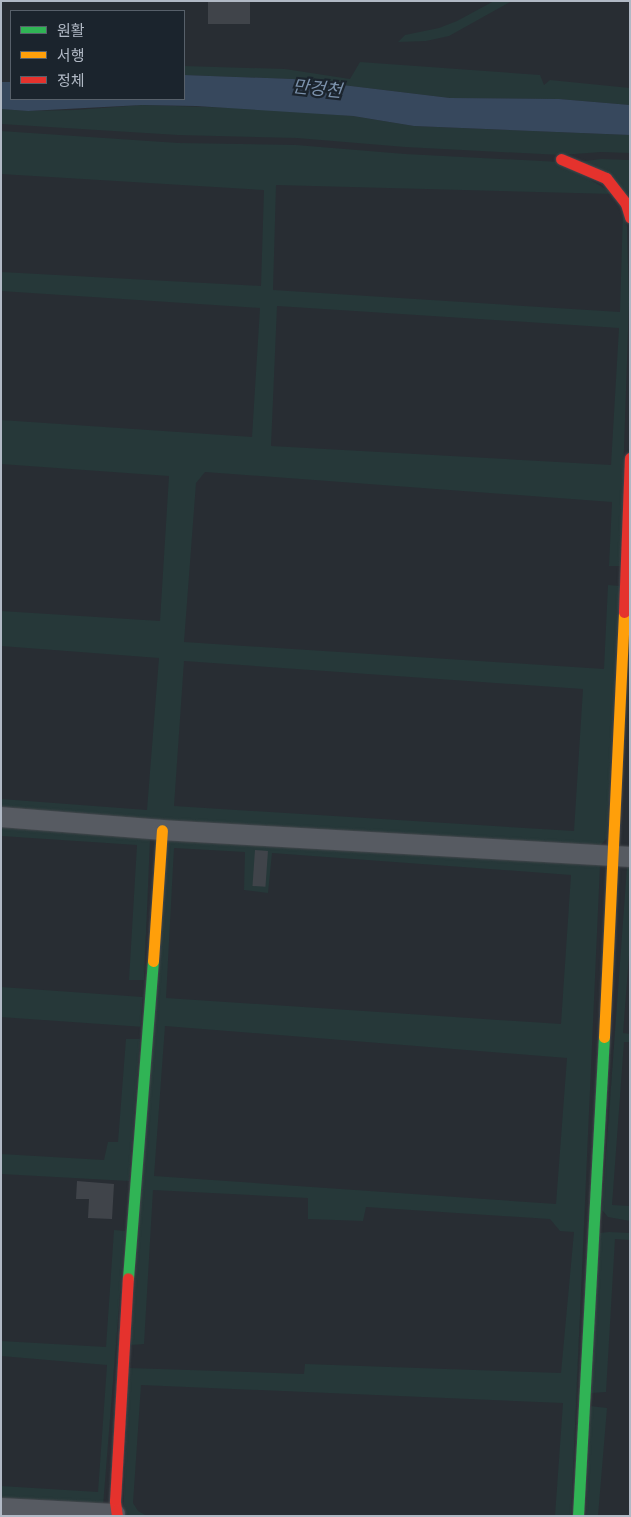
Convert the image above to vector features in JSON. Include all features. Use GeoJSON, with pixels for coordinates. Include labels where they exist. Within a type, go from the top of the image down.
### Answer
{"type":"FeatureCollection","features":[{"type":"Feature","properties":{"kind":"street"},"geometry":{"type":"LineString","coordinates":[[561,159],[606,178],[621,197],[630,217]]}},
{"type":"Feature","properties":{"kind":"street"},"geometry":{"type":"LineString","coordinates":[[578,1516],[622,857],[630,458]]}},
{"type":"Feature","properties":{"kind":"street"},"geometry":{"type":"LineString","coordinates":[[1,817],[162,830],[622,857]]}},
{"type":"Feature","properties":{"kind":"street"},"geometry":{"type":"LineString","coordinates":[[1,1508],[116,1515],[131,1232],[162,830]]}},
{"type":"Feature","properties":{"kind":"shaded area"},"geometry":{"type":"Polygon","coordinates":[[[494,1],[512,1],[449,36],[426,41],[398,42],[405,35],[439,28],[457,21],[494,1]]]}},
{"type":"Feature","properties":{"kind":"shaded area"},"geometry":{"type":"Polygon","coordinates":[[[360,62],[540,75],[544,85],[550,80],[630,88],[630,105],[559,99],[450,98],[293,79],[185,75],[185,66],[285,69],[350,79],[360,62]]]}},
{"type":"Feature","properties":{"kind":"shaded area"},"geometry":{"type":"Polygon","coordinates":[[[142,105],[268,109],[353,116],[414,126],[630,135],[630,153],[601,152],[561,155],[405,147],[297,138],[178,135],[1,124],[1,109],[28,111],[75,110],[142,105]]]}},
{"type":"Feature","properties":{"kind":"shaded area"},"geometry":{"type":"Polygon","coordinates":[[[1,131],[178,143],[296,145],[405,154],[561,162],[614,194],[276,185],[273,290],[620,312],[623,210],[627,227],[629,302],[620,566],[609,566],[612,502],[205,472],[196,483],[184,642],[604,669],[608,585],[620,586],[607,838],[599,847],[1,811],[1,799],[147,810],[159,658],[1,646],[1,611],[160,621],[169,476],[1,464],[1,420],[252,437],[260,308],[1,291],[1,272],[261,286],[264,190],[1,174],[1,131]],[[277,306],[271,446],[611,465],[619,328],[277,306]],[[184,661],[174,806],[574,831],[583,689],[184,661]]]}},
{"type":"Feature","properties":{"kind":"shaded area"},"geometry":{"type":"Polygon","coordinates":[[[601,159],[630,160],[630,199],[578,162],[601,159]]]}},
{"type":"Feature","properties":{"kind":"shaded area"},"geometry":{"type":"Polygon","coordinates":[[[1,824],[145,835],[150,839],[144,980],[129,980],[137,845],[1,836],[1,824]]]}},
{"type":"Feature","properties":{"kind":"shaded area"},"geometry":{"type":"Polygon","coordinates":[[[164,840],[600,865],[571,1516],[555,1516],[563,1403],[141,1385],[133,1503],[138,1511],[147,1516],[123,1516],[129,1368],[304,1374],[305,1364],[561,1373],[574,1232],[560,1231],[550,1219],[366,1207],[363,1221],[308,1219],[308,1198],[153,1190],[144,1344],[131,1345],[164,840]],[[174,848],[166,998],[561,1024],[571,875],[272,853],[268,893],[244,890],[245,852],[174,848]],[[165,1026],[154,1176],[556,1204],[567,1058],[165,1026]]]}},
{"type":"Feature","properties":{"kind":"shaded area"},"geometry":{"type":"Polygon","coordinates":[[[630,866],[630,943],[623,1033],[630,1034],[630,1042],[624,1042],[612,1205],[630,1206],[630,1221],[608,1217],[602,1210],[627,867],[630,866]]]}},
{"type":"Feature","properties":{"kind":"shaded area"},"geometry":{"type":"Polygon","coordinates":[[[1,987],[143,997],[141,1027],[1,1017],[1,987]]]}},
{"type":"Feature","properties":{"kind":"shaded area"},"geometry":{"type":"Polygon","coordinates":[[[126,1039],[140,1039],[129,1181],[1,1174],[1,1154],[104,1160],[108,1142],[118,1142],[126,1039]]]}},
{"type":"Feature","properties":{"kind":"shaded area"},"geometry":{"type":"Polygon","coordinates":[[[114,1230],[125,1231],[103,1506],[1,1500],[1,1486],[98,1492],[107,1365],[1,1356],[1,1341],[106,1347],[114,1230]]]}},
{"type":"Feature","properties":{"kind":"shaded area"},"geometry":{"type":"Polygon","coordinates":[[[599,1233],[630,1233],[630,1240],[615,1239],[606,1392],[591,1393],[599,1233]]]}},
{"type":"Feature","properties":{"kind":"shaded area"},"geometry":{"type":"Polygon","coordinates":[[[590,1406],[607,1408],[598,1516],[586,1516],[590,1406]]]}},
{"type":"Feature","properties":{"kind":"water","name":"만겅천"},"geometry":{"type":"Polygon","coordinates":[[[185,75],[293,79],[450,98],[559,99],[630,105],[630,135],[414,126],[353,116],[196,106],[142,105],[28,111],[1,109],[1,82],[10,82],[10,100],[185,100],[185,75]]]}},
{"type":"Feature","properties":{"kind":"building"},"geometry":{"type":"Polygon","coordinates":[[[208,2],[250,2],[250,24],[208,24],[208,2]]]}},
{"type":"Feature","properties":{"kind":"building"},"geometry":{"type":"Polygon","coordinates":[[[255,850],[268,851],[265,887],[252,886],[255,850]]]}},
{"type":"Feature","properties":{"kind":"building"},"geometry":{"type":"Polygon","coordinates":[[[77,1181],[114,1184],[112,1219],[88,1218],[89,1199],[76,1199],[77,1181]]]}},
{"type":"Feature","properties":{"kind":"traffic: fast"},"geometry":{"type":"LineString","coordinates":[[128,1278],[153,961]]}},
{"type":"Feature","properties":{"kind":"traffic: fast"},"geometry":{"type":"LineString","coordinates":[[578,1516],[604,1037]]}},
{"type":"Feature","properties":{"kind":"traffic: slow"},"geometry":{"type":"LineString","coordinates":[[604,1037],[624,612]]}},
{"type":"Feature","properties":{"kind":"traffic: slow"},"geometry":{"type":"LineString","coordinates":[[153,961],[162,830]]}},
{"type":"Feature","properties":{"kind":"traffic: jam"},"geometry":{"type":"LineString","coordinates":[[561,159],[606,178],[626,204],[630,217]]}},
{"type":"Feature","properties":{"kind":"traffic: jam"},"geometry":{"type":"LineString","coordinates":[[624,612],[630,458]]}},
{"type":"Feature","properties":{"kind":"traffic: jam"},"geometry":{"type":"LineString","coordinates":[[117,1516],[115,1501],[128,1278]]}}]}
